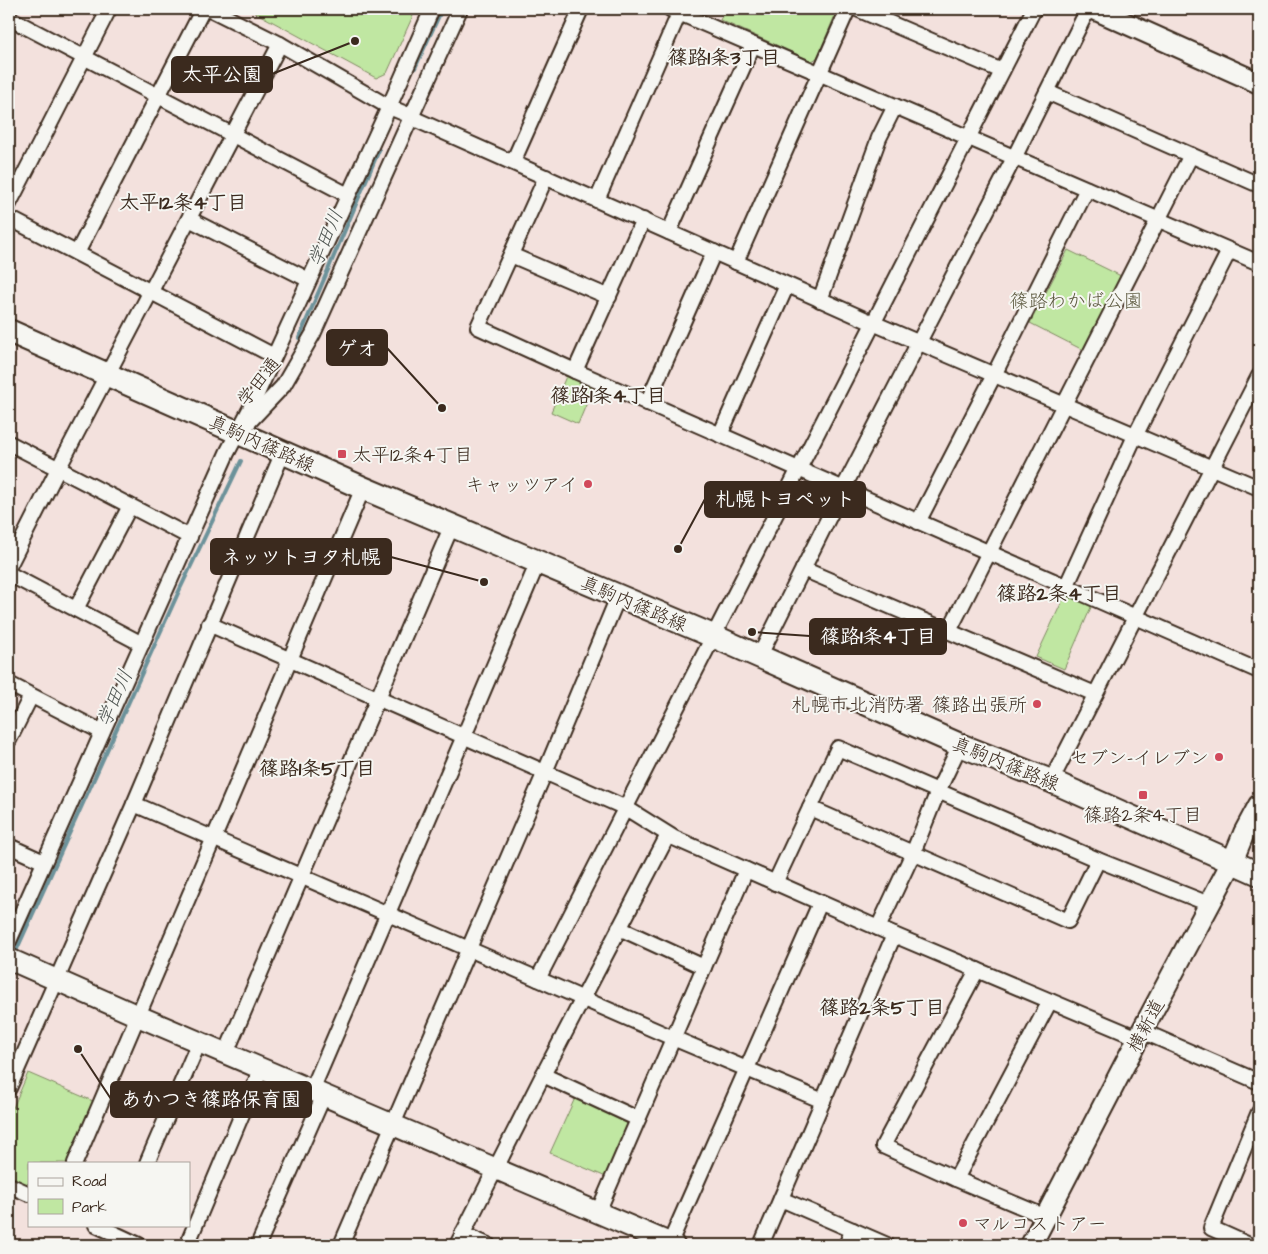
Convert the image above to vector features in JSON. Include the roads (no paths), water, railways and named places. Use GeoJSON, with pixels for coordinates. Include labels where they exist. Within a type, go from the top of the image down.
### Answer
{"type":"FeatureCollection","features":[{"type":"Feature","properties":{"kind":"main road","name":"真駒内篠路線"},"geometry":{"type":"LineString","coordinates":[[9,331],[363,488],[713,636],[960,745],[1051,781],[1259,874]]}},
{"type":"Feature","properties":{"kind":"street"},"geometry":{"type":"LineString","coordinates":[[9,204],[110,9]]}},
{"type":"Feature","properties":{"kind":"street"},"geometry":{"type":"LineString","coordinates":[[77,253],[203,9]]}},
{"type":"Feature","properties":{"kind":"street"},"geometry":{"type":"LineString","coordinates":[[210,9],[280,44],[389,107],[820,300],[1259,488]]}},
{"type":"Feature","properties":{"kind":"street","name":"学田通"},"geometry":{"type":"LineString","coordinates":[[239,432],[389,107],[432,9]]}},
{"type":"Feature","properties":{"kind":"street","name":"学田通"},"geometry":{"type":"LineString","coordinates":[[239,432],[283,386],[313,334],[460,9]]}},
{"type":"Feature","properties":{"kind":"street"},"geometry":{"type":"LineString","coordinates":[[513,162],[581,9]]}},
{"type":"Feature","properties":{"kind":"street"},"geometry":{"type":"LineString","coordinates":[[736,262],[848,9]]}},
{"type":"Feature","properties":{"kind":"street"},"geometry":{"type":"LineString","coordinates":[[857,9],[1002,71]]}},
{"type":"Feature","properties":{"kind":"street"},"geometry":{"type":"LineString","coordinates":[[538,979],[1034,9]]}},
{"type":"Feature","properties":{"kind":"street"},"geometry":{"type":"LineString","coordinates":[[759,657],[1088,9]]}},
{"type":"Feature","properties":{"kind":"street"},"geometry":{"type":"LineString","coordinates":[[1094,9],[1259,83]]}},
{"type":"Feature","properties":{"kind":"street"},"geometry":{"type":"LineString","coordinates":[[597,200],[677,10],[1259,264]]}},
{"type":"Feature","properties":{"kind":"street"},"geometry":{"type":"LineString","coordinates":[[11,18],[348,194]]}},
{"type":"Feature","properties":{"kind":"street"},"geometry":{"type":"LineString","coordinates":[[9,566],[280,44]]}},
{"type":"Feature","properties":{"kind":"street"},"geometry":{"type":"LineString","coordinates":[[669,232],[753,44]]}},
{"type":"Feature","properties":{"kind":"street"},"geometry":{"type":"LineString","coordinates":[[1047,92],[1259,185]]}},
{"type":"Feature","properties":{"kind":"street"},"geometry":{"type":"LineString","coordinates":[[820,300],[879,138],[895,106]]}},
{"type":"Feature","properties":{"kind":"street"},"geometry":{"type":"LineString","coordinates":[[949,631],[1191,155]]}},
{"type":"Feature","properties":{"kind":"street"},"geometry":{"type":"LineString","coordinates":[[546,177],[478,327],[843,490],[1259,671]]}},
{"type":"Feature","properties":{"kind":"street"},"geometry":{"type":"LineString","coordinates":[[918,522],[1087,189]]}},
{"type":"Feature","properties":{"kind":"street"},"geometry":{"type":"LineString","coordinates":[[9,218],[274,356]]}},
{"type":"Feature","properties":{"kind":"street"},"geometry":{"type":"LineString","coordinates":[[189,219],[309,280]]}},
{"type":"Feature","properties":{"kind":"street"},"geometry":{"type":"LineString","coordinates":[[575,371],[643,220]]}},
{"type":"Feature","properties":{"kind":"street"},"geometry":{"type":"LineString","coordinates":[[1066,587],[1135,436],[1229,250]]}},
{"type":"Feature","properties":{"kind":"street"},"geometry":{"type":"LineString","coordinates":[[647,403],[714,252]]}},
{"type":"Feature","properties":{"kind":"street"},"geometry":{"type":"LineString","coordinates":[[511,255],[609,297]]}},
{"type":"Feature","properties":{"kind":"street"},"geometry":{"type":"LineString","coordinates":[[720,435],[787,285]]}},
{"type":"Feature","properties":{"kind":"street"},"geometry":{"type":"LineString","coordinates":[[1051,781],[1259,376]]}},
{"type":"Feature","properties":{"kind":"street"},"geometry":{"type":"LineString","coordinates":[[9,941],[239,432]]}},
{"type":"Feature","properties":{"kind":"street"},"geometry":{"type":"LineString","coordinates":[[9,443],[190,537]]}},
{"type":"Feature","properties":{"kind":"street"},"geometry":{"type":"LineString","coordinates":[[9,1088],[134,804],[283,452]]}},
{"type":"Feature","properties":{"kind":"street"},"geometry":{"type":"LineString","coordinates":[[75,1162],[363,488]]}},
{"type":"Feature","properties":{"kind":"street"},"geometry":{"type":"LineString","coordinates":[[76,610],[130,506]]}},
{"type":"Feature","properties":{"kind":"street"},"geometry":{"type":"LineString","coordinates":[[226,1053],[452,525]]}},
{"type":"Feature","properties":{"kind":"street"},"geometry":{"type":"LineString","coordinates":[[258,1245],[388,914],[538,562]]}},
{"type":"Feature","properties":{"kind":"street"},"geometry":{"type":"LineString","coordinates":[[803,569],[1096,694]]}},
{"type":"Feature","properties":{"kind":"street"},"geometry":{"type":"LineString","coordinates":[[9,574],[142,644]]}},
{"type":"Feature","properties":{"kind":"street"},"geometry":{"type":"LineString","coordinates":[[341,1245],[545,772],[618,597]]}},
{"type":"Feature","properties":{"kind":"street"},"geometry":{"type":"LineString","coordinates":[[209,624],[626,808],[674,838],[820,903],[1050,1001],[1140,1034],[1259,1082]]}},
{"type":"Feature","properties":{"kind":"street"},"geometry":{"type":"LineString","coordinates":[[9,684],[102,732]]}},
{"type":"Feature","properties":{"kind":"street"},"geometry":{"type":"LineString","coordinates":[[9,740],[31,696]]}},
{"type":"Feature","properties":{"kind":"street"},"geometry":{"type":"LineString","coordinates":[[878,928],[960,745]]}},
{"type":"Feature","properties":{"kind":"street"},"geometry":{"type":"LineString","coordinates":[[776,883],[838,748],[1098,860],[1208,904]]}},
{"type":"Feature","properties":{"kind":"street"},"geometry":{"type":"LineString","coordinates":[[134,804],[746,1070],[823,1101]]}},
{"type":"Feature","properties":{"kind":"street","name":"横新道"},"geometry":{"type":"LineString","coordinates":[[1032,1245],[1140,1034],[1232,862],[1259,805]]}},
{"type":"Feature","properties":{"kind":"street"},"geometry":{"type":"LineString","coordinates":[[810,808],[1068,921],[1098,860]]}},
{"type":"Feature","properties":{"kind":"street"},"geometry":{"type":"LineString","coordinates":[[488,1245],[459,1240],[668,835]]}},
{"type":"Feature","properties":{"kind":"street"},"geometry":{"type":"LineString","coordinates":[[9,846],[44,862]]}},
{"type":"Feature","properties":{"kind":"street"},"geometry":{"type":"LineString","coordinates":[[598,1212],[746,870]]}},
{"type":"Feature","properties":{"kind":"street"},"geometry":{"type":"LineString","coordinates":[[9,959],[56,981],[393,1124],[671,1245],[820,903]]}},
{"type":"Feature","properties":{"kind":"street"},"geometry":{"type":"LineString","coordinates":[[619,928],[704,967]]}},
{"type":"Feature","properties":{"kind":"street"},"geometry":{"type":"LineString","coordinates":[[761,1245],[894,935]]}},
{"type":"Feature","properties":{"kind":"street"},"geometry":{"type":"LineString","coordinates":[[977,970],[883,1146],[956,1179],[1046,1216]]}},
{"type":"Feature","properties":{"kind":"street"},"geometry":{"type":"LineString","coordinates":[[956,1179],[1050,1001]]}},
{"type":"Feature","properties":{"kind":"street"},"geometry":{"type":"LineString","coordinates":[[147,1162],[199,1042]]}},
{"type":"Feature","properties":{"kind":"street"},"geometry":{"type":"LineString","coordinates":[[187,1245],[262,1068]]}},
{"type":"Feature","properties":{"kind":"street"},"geometry":{"type":"LineString","coordinates":[[543,1075],[638,1119]]}},
{"type":"Feature","properties":{"kind":"street"},"geometry":{"type":"LineString","coordinates":[[1249,1245],[1211,1228],[1259,1112]]}},
{"type":"Feature","properties":{"kind":"street"},"geometry":{"type":"LineString","coordinates":[[9,1184],[28,1194]]}},
{"type":"Feature","properties":{"kind":"street"},"geometry":{"type":"LineString","coordinates":[[781,1199],[888,1245]]}},
{"type":"Feature","properties":{"kind":"street"},"geometry":{"type":"LineString","coordinates":[[101,1226],[119,1230],[139,1245]]}},
{"type":"Feature","properties":{"kind":"street"},"geometry":{"type":"LineString","coordinates":[[846,1245],[853,1230]]}},
{"type":"Feature","properties":{"kind":"waterway","name":"学田川"},"geometry":{"type":"LineString","coordinates":[[415,68],[442,9]]}},
{"type":"Feature","properties":{"kind":"waterway","name":"学田川"},"geometry":{"type":"LineString","coordinates":[[299,338],[379,150]]}},
{"type":"Feature","properties":{"kind":"waterway","name":"学田川"},"geometry":{"type":"LineString","coordinates":[[17,949],[179,591],[241,461]]}},
{"type":"Feature","properties":{"kind":"place","name":"太平公園"},"geometry":{"type":"Point","coordinates":[355,41]}},
{"type":"Feature","properties":{"kind":"place","name":"ゲオ"},"geometry":{"type":"Point","coordinates":[442,408]}},
{"type":"Feature","properties":{"kind":"place","name":"太平12条4丁目"},"geometry":{"type":"Point","coordinates":[342,454]}},
{"type":"Feature","properties":{"kind":"place","name":"キャッツアイ"},"geometry":{"type":"Point","coordinates":[588,484]}},
{"type":"Feature","properties":{"kind":"place","name":"札幌トヨペット"},"geometry":{"type":"Point","coordinates":[678,549]}},
{"type":"Feature","properties":{"kind":"place","name":"ネッツトヨタ札幌"},"geometry":{"type":"Point","coordinates":[484,582]}},
{"type":"Feature","properties":{"kind":"place","name":"篠路1条4丁目"},"geometry":{"type":"Point","coordinates":[752,632]}},
{"type":"Feature","properties":{"kind":"place","name":"札幌市北消防署 篠路出張所"},"geometry":{"type":"Point","coordinates":[1037,704]}},
{"type":"Feature","properties":{"kind":"place","name":"セブン-イレブン"},"geometry":{"type":"Point","coordinates":[1219,757]}},
{"type":"Feature","properties":{"kind":"place","name":"篠路2条4丁目"},"geometry":{"type":"Point","coordinates":[1143,795]}},
{"type":"Feature","properties":{"kind":"place","name":"あかつき篠路保育園"},"geometry":{"type":"Point","coordinates":[78,1049]}},
{"type":"Feature","properties":{"kind":"place","name":"マルコストアー"},"geometry":{"type":"Point","coordinates":[963,1223]}},
{"type":"Feature","properties":{"kind":"district","name":"篠路1条3丁目"},"geometry":{"type":"Point","coordinates":[724,57]}},
{"type":"Feature","properties":{"kind":"district","name":"太平12条4丁目"},"geometry":{"type":"Point","coordinates":[183,202]}},
{"type":"Feature","properties":{"kind":"district","name":"篠路1条4丁目"},"geometry":{"type":"Point","coordinates":[608,395]}},
{"type":"Feature","properties":{"kind":"district","name":"篠路2条4丁目"},"geometry":{"type":"Point","coordinates":[1059,593]}},
{"type":"Feature","properties":{"kind":"district","name":"篠路1条5丁目"},"geometry":{"type":"Point","coordinates":[317,768]}},
{"type":"Feature","properties":{"kind":"district","name":"篠路2条5丁目"},"geometry":{"type":"Point","coordinates":[882,1007]}},
{"type":"Feature","properties":{"kind":"park label","name":"篠路わかば公園"},"geometry":{"type":"Point","coordinates":[1076,300]}}]}
